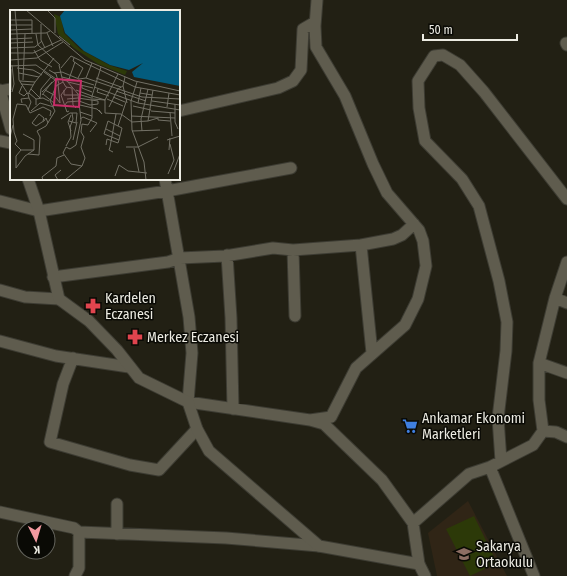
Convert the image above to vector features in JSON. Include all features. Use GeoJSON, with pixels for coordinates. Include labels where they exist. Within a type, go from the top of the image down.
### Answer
{"type":"FeatureCollection","features":[{"type":"Feature","properties":{"kind":"street"},"geometry":{"type":"LineString","coordinates":[[123,0],[128,10]]}},
{"type":"Feature","properties":{"kind":"street"},"geometry":{"type":"LineString","coordinates":[[310,420],[331,417],[356,368],[405,325],[418,299],[426,266],[423,241],[419,230],[387,193],[373,164],[345,96],[316,47],[315,22],[317,0]]}},
{"type":"Feature","properties":{"kind":"street"},"geometry":{"type":"LineString","coordinates":[[180,111],[278,88],[293,81],[301,70],[303,29],[315,22]]}},
{"type":"Feature","properties":{"kind":"street"},"geometry":{"type":"LineString","coordinates":[[501,460],[498,418],[506,351],[507,322],[492,250],[479,206],[462,179],[425,141],[419,108],[418,81],[434,56],[443,55],[460,65],[484,92],[567,199]]}},
{"type":"Feature","properties":{"kind":"street"},"geometry":{"type":"LineString","coordinates":[[10,89],[0,91],[10,126]]}},
{"type":"Feature","properties":{"kind":"street"},"geometry":{"type":"LineString","coordinates":[[0,141],[10,143]]}},
{"type":"Feature","properties":{"kind":"street"},"geometry":{"type":"LineString","coordinates":[[0,201],[39,211],[167,191],[291,168]]}},
{"type":"Feature","properties":{"kind":"street"},"geometry":{"type":"LineString","coordinates":[[28,180],[39,211],[59,299]]}},
{"type":"Feature","properties":{"kind":"street"},"geometry":{"type":"LineString","coordinates":[[165,180],[187,300],[192,353],[188,402],[197,429],[209,451],[319,546]]}},
{"type":"Feature","properties":{"kind":"street"},"geometry":{"type":"LineString","coordinates":[[53,277],[168,262],[180,258],[227,255],[273,248],[292,250],[361,245],[393,239],[402,235],[414,224]]}},
{"type":"Feature","properties":{"kind":"street"},"geometry":{"type":"LineString","coordinates":[[361,245],[372,353]]}},
{"type":"Feature","properties":{"kind":"street"},"geometry":{"type":"LineString","coordinates":[[292,250],[295,316]]}},
{"type":"Feature","properties":{"kind":"street"},"geometry":{"type":"LineString","coordinates":[[227,255],[231,318],[233,408]]}},
{"type":"Feature","properties":{"kind":"street"},"geometry":{"type":"LineString","coordinates":[[413,523],[469,474],[490,467],[501,460],[533,445],[543,431],[539,400],[539,363],[555,298],[567,262]]}},
{"type":"Feature","properties":{"kind":"street"},"geometry":{"type":"LineString","coordinates":[[0,290],[25,297],[59,299],[89,321],[117,350],[139,378],[188,402],[310,420],[324,424],[382,480],[413,523],[421,576]]}},
{"type":"Feature","properties":{"kind":"street"},"geometry":{"type":"LineString","coordinates":[[555,298],[567,303]]}},
{"type":"Feature","properties":{"kind":"street"},"geometry":{"type":"LineString","coordinates":[[0,341],[56,356],[129,367]]}},
{"type":"Feature","properties":{"kind":"street"},"geometry":{"type":"LineString","coordinates":[[72,358],[63,384],[50,442],[130,465],[159,470],[197,429]]}},
{"type":"Feature","properties":{"kind":"street"},"geometry":{"type":"LineString","coordinates":[[539,363],[567,373]]}},
{"type":"Feature","properties":{"kind":"street"},"geometry":{"type":"LineString","coordinates":[[543,431],[556,432],[567,437]]}},
{"type":"Feature","properties":{"kind":"street"},"geometry":{"type":"LineString","coordinates":[[490,467],[534,576]]}},
{"type":"Feature","properties":{"kind":"street"},"geometry":{"type":"LineString","coordinates":[[117,504],[117,534]]}},
{"type":"Feature","properties":{"kind":"street"},"geometry":{"type":"LineString","coordinates":[[0,512],[74,528],[79,532],[226,538],[319,546],[419,564]]}},
{"type":"Feature","properties":{"kind":"street"},"geometry":{"type":"LineString","coordinates":[[76,576],[78,568],[79,532]]}},
{"type":"Feature","properties":{"kind":"street"},"geometry":{"type":"LineString","coordinates":[[419,564],[424,576]]}},
{"type":"Feature","properties":{"kind":"shaded area","name":"Sakarya Ortaokulu"},"geometry":{"type":"Polygon","coordinates":[[[468,501],[507,576],[437,576],[428,533],[468,501]]]}},
{"type":"Feature","properties":{"kind":"green space"},"geometry":{"type":"Polygon","coordinates":[[[474,516],[497,563],[470,576],[446,529],[474,516]]]}},
{"type":"Feature","properties":{"kind":"place","name":"Kardelen Eczanesi"},"geometry":{"type":"Point","coordinates":[93,306]}},
{"type":"Feature","properties":{"kind":"place","name":"Merkez Eczanesi"},"geometry":{"type":"Point","coordinates":[135,337]}},
{"type":"Feature","properties":{"kind":"place","name":"Ankamar Ekonomi Marketleri"},"geometry":{"type":"Point","coordinates":[410,426]}},
{"type":"Feature","properties":{"kind":"place","name":"Sakarya Ortaokulu"},"geometry":{"type":"Point","coordinates":[464,554]}}]}
